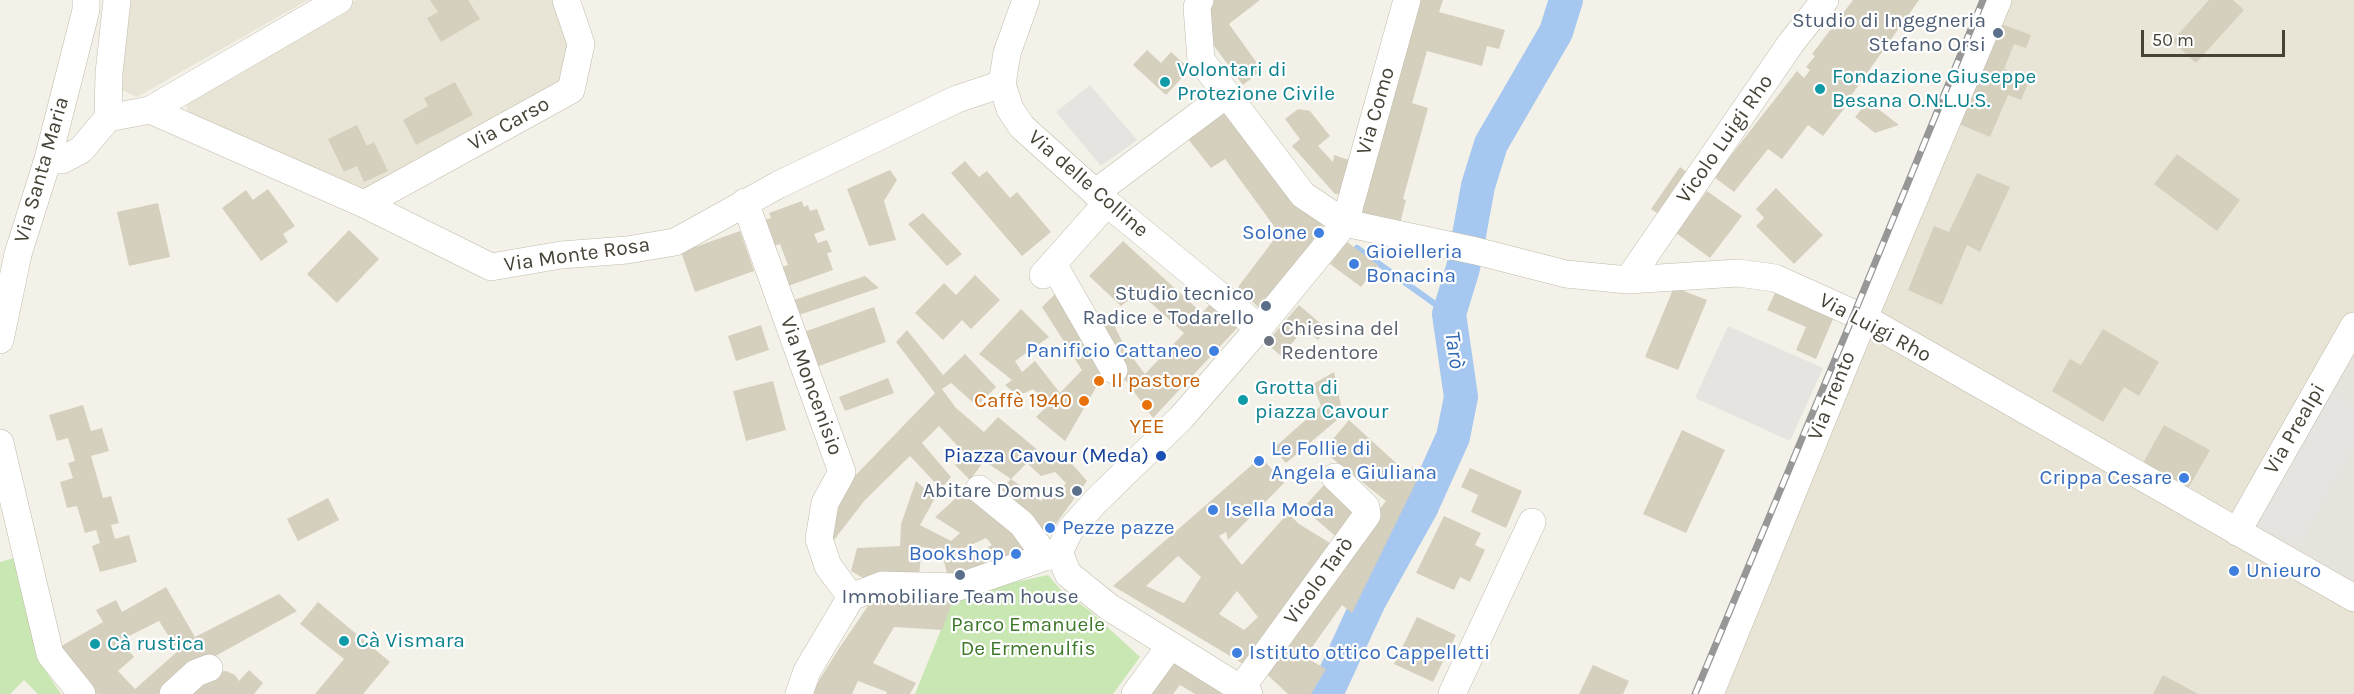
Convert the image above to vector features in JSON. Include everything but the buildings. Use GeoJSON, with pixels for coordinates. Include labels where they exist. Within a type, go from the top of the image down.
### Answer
{"type":"FeatureCollection","features":[{"type":"Feature","properties":{"kind":"street","name":"Via Santa Maria"},"geometry":{"type":"LineString","coordinates":[[0,340],[18,254],[48,159],[86,10],[86,0]]}},
{"type":"Feature","properties":{"kind":"street"},"geometry":{"type":"LineString","coordinates":[[48,159],[62,160],[81,150],[108,118],[109,73],[117,0]]}},
{"type":"Feature","properties":{"kind":"street"},"geometry":{"type":"LineString","coordinates":[[108,118],[150,110],[339,0]]}},
{"type":"Feature","properties":{"kind":"street","name":"Via Carso"},"geometry":{"type":"LineString","coordinates":[[364,204],[572,90],[581,44],[566,0]]}},
{"type":"Feature","properties":{"kind":"street","name":"Via delle Colline"},"geometry":{"type":"LineString","coordinates":[[1026,0],[1007,53],[1002,84],[1010,109],[1022,127],[1101,198],[1259,328]]}},
{"type":"Feature","properties":{"kind":"street"},"geometry":{"type":"LineString","coordinates":[[799,694],[807,671],[852,597],[882,585],[958,587],[1053,555],[1096,501],[1180,418],[1259,328],[1345,223],[1303,195],[1201,60],[1197,7],[1200,0]]}},
{"type":"Feature","properties":{"kind":"street","name":"Via Como"},"geometry":{"type":"LineString","coordinates":[[1345,223],[1407,0]]}},
{"type":"Feature","properties":{"kind":"street","name":"Vicolo Luigi Rho"},"geometry":{"type":"LineString","coordinates":[[1628,280],[1791,43],[1825,0]]}},
{"type":"Feature","properties":{"kind":"street","name":"Via Trento"},"geometry":{"type":"LineString","coordinates":[[1710,694],[1864,318],[1998,0]]}},
{"type":"Feature","properties":{"kind":"street","name":"Via Monte Rosa"},"geometry":{"type":"LineString","coordinates":[[150,110],[364,204],[491,267],[561,255],[627,250],[675,242],[745,202],[957,99],[1002,84]]}},
{"type":"Feature","properties":{"kind":"street"},"geometry":{"type":"LineString","coordinates":[[1114,370],[1048,269],[1101,198],[1227,94]]}},
{"type":"Feature","properties":{"kind":"street","name":"Via Moncenisio"},"geometry":{"type":"LineString","coordinates":[[745,202],[842,472],[825,503],[819,538],[828,566],[852,597]]}},
{"type":"Feature","properties":{"kind":"street","name":"Via Luigi Rho"},"geometry":{"type":"LineString","coordinates":[[1345,223],[1467,249],[1566,274],[1628,280],[1738,273],[1775,278],[1864,318],[2354,598]]}},
{"type":"Feature","properties":{"kind":"street"},"geometry":{"type":"LineString","coordinates":[[1651,248],[1698,274]]}},
{"type":"Feature","properties":{"kind":"street","name":"Via Prealpi"},"geometry":{"type":"LineString","coordinates":[[2237,532],[2354,326]]}},
{"type":"Feature","properties":{"kind":"street"},"geometry":{"type":"LineString","coordinates":[[0,443],[56,661],[82,694]]}},
{"type":"Feature","properties":{"kind":"street","name":"Vicolo Tarò"},"geometry":{"type":"LineString","coordinates":[[1242,692],[1367,514],[1366,507],[1335,477]]}},
{"type":"Feature","properties":{"kind":"street"},"geometry":{"type":"LineString","coordinates":[[979,489],[1022,524],[1053,555],[1068,574],[1109,607],[1242,692]]}},
{"type":"Feature","properties":{"kind":"street"},"geometry":{"type":"LineString","coordinates":[[1452,694],[1533,522]]}},
{"type":"Feature","properties":{"kind":"street"},"geometry":{"type":"LineString","coordinates":[[1135,694],[1170,646]]}},
{"type":"Feature","properties":{"kind":"street"},"geometry":{"type":"LineString","coordinates":[[172,694],[196,672],[209,668]]}},
{"type":"Feature","properties":{"kind":"shaded area"},"geometry":{"type":"Polygon","coordinates":[[[127,0],[308,0],[137,97],[120,89],[127,0]]]}},
{"type":"Feature","properties":{"kind":"shaded area"},"geometry":{"type":"Polygon","coordinates":[[[355,0],[560,0],[574,69],[555,90],[363,193],[189,115],[183,95],[355,0]]]}},
{"type":"Feature","properties":{"kind":"shaded area"},"geometry":{"type":"Polygon","coordinates":[[[1991,0],[2354,0],[2354,332],[2240,532],[1861,314],[1991,0]]]}},
{"type":"Feature","properties":{"kind":"shaded area"},"geometry":{"type":"Polygon","coordinates":[[[1090,85],[1137,140],[1101,166],[1056,112],[1090,85]]]}},
{"type":"Feature","properties":{"kind":"shaded area"},"geometry":{"type":"Polygon","coordinates":[[[1860,318],[2354,600],[2354,694],[1713,694],[1860,318]]]}},
{"type":"Feature","properties":{"kind":"shaded area"},"geometry":{"type":"Polygon","coordinates":[[[1728,326],[1823,368],[1790,441],[1695,398],[1728,326]]]}},
{"type":"Feature","properties":{"kind":"shaded area"},"geometry":{"type":"Polygon","coordinates":[[[2354,332],[2354,595],[2240,532],[2354,332]]]}},
{"type":"Feature","properties":{"kind":"shaded area"},"geometry":{"type":"Polygon","coordinates":[[[2331,393],[2354,404],[2354,448],[2300,546],[2253,524],[2331,393]]]}},
{"type":"Feature","properties":{"kind":"green space"},"geometry":{"type":"Polygon","coordinates":[[[14,558],[41,664],[61,694],[38,694],[24,680],[10,694],[0,694],[0,562],[14,558]]]}},
{"type":"Feature","properties":{"kind":"green space","name":"Parco Emanuele De Ermenulfis"},"geometry":{"type":"Polygon","coordinates":[[[1048,575],[1060,589],[1090,611],[1140,657],[1113,694],[915,694],[955,595],[1048,575]]]}},
{"type":"Feature","properties":{"kind":"waterway","name":"Tarò"},"geometry":{"type":"LineString","coordinates":[[1326,694],[1369,601],[1421,508],[1453,437],[1461,397],[1449,314],[1463,268],[1478,186],[1491,144],[1556,32],[1566,0]]}},
{"type":"Feature","properties":{"kind":"waterway"},"geometry":{"type":"LineString","coordinates":[[1357,248],[1449,314]]}},
{"type":"Feature","properties":{"kind":"railway"},"geometry":{"type":"LineString","coordinates":[[1695,694],[1983,0]]}},
{"type":"Feature","properties":{"kind":"place","name":"Studio di Ingegneria Stefano Orsi"},"geometry":{"type":"Point","coordinates":[1998,33]}},
{"type":"Feature","properties":{"kind":"place","name":"Volontari di Protezione Civile"},"geometry":{"type":"Point","coordinates":[1165,82]}},
{"type":"Feature","properties":{"kind":"place","name":"Fondazione Giuseppe Besana O.N.L.U.S."},"geometry":{"type":"Point","coordinates":[1820,89]}},
{"type":"Feature","properties":{"kind":"place","name":"Solone"},"geometry":{"type":"Point","coordinates":[1319,233]}},
{"type":"Feature","properties":{"kind":"place","name":"Gioielleria Bonacina"},"geometry":{"type":"Point","coordinates":[1354,264]}},
{"type":"Feature","properties":{"kind":"place","name":"Studio tecnico Radice e Todarello"},"geometry":{"type":"Point","coordinates":[1266,306]}},
{"type":"Feature","properties":{"kind":"place","name":"Chiesina del Redentore"},"geometry":{"type":"Point","coordinates":[1269,341]}},
{"type":"Feature","properties":{"kind":"place","name":"Panificio Cattaneo"},"geometry":{"type":"Point","coordinates":[1214,351]}},
{"type":"Feature","properties":{"kind":"place","name":"Il pastore"},"geometry":{"type":"Point","coordinates":[1099,381]}},
{"type":"Feature","properties":{"kind":"place","name":"Grotta di piazza Cavour"},"geometry":{"type":"Point","coordinates":[1243,400]}},
{"type":"Feature","properties":{"kind":"place","name":"Caffè 1940"},"geometry":{"type":"Point","coordinates":[1084,401]}},
{"type":"Feature","properties":{"kind":"place","name":"YEE"},"geometry":{"type":"Point","coordinates":[1147,405]}},
{"type":"Feature","properties":{"kind":"place","name":"Piazza Cavour (Meda)"},"geometry":{"type":"Point","coordinates":[1161,456]}},
{"type":"Feature","properties":{"kind":"place","name":"Le Follie di Angela e Giuliana"},"geometry":{"type":"Point","coordinates":[1259,461]}},
{"type":"Feature","properties":{"kind":"place","name":"Crippa Cesare"},"geometry":{"type":"Point","coordinates":[2184,478]}},
{"type":"Feature","properties":{"kind":"place","name":"Abitare Domus"},"geometry":{"type":"Point","coordinates":[1077,491]}},
{"type":"Feature","properties":{"kind":"place","name":"Isella Moda"},"geometry":{"type":"Point","coordinates":[1213,510]}},
{"type":"Feature","properties":{"kind":"place","name":"Pezze pazze"},"geometry":{"type":"Point","coordinates":[1050,528]}},
{"type":"Feature","properties":{"kind":"place","name":"Bookshop"},"geometry":{"type":"Point","coordinates":[1016,554]}},
{"type":"Feature","properties":{"kind":"place","name":"Unieuro"},"geometry":{"type":"Point","coordinates":[2234,571]}},
{"type":"Feature","properties":{"kind":"place","name":"Immobiliare Team house"},"geometry":{"type":"Point","coordinates":[960,575]}},
{"type":"Feature","properties":{"kind":"place","name":"Cà Vismara"},"geometry":{"type":"Point","coordinates":[344,641]}},
{"type":"Feature","properties":{"kind":"place","name":"Cà rustica"},"geometry":{"type":"Point","coordinates":[95,644]}},
{"type":"Feature","properties":{"kind":"place","name":"Istituto ottico Cappelletti"},"geometry":{"type":"Point","coordinates":[1237,653]}}]}
